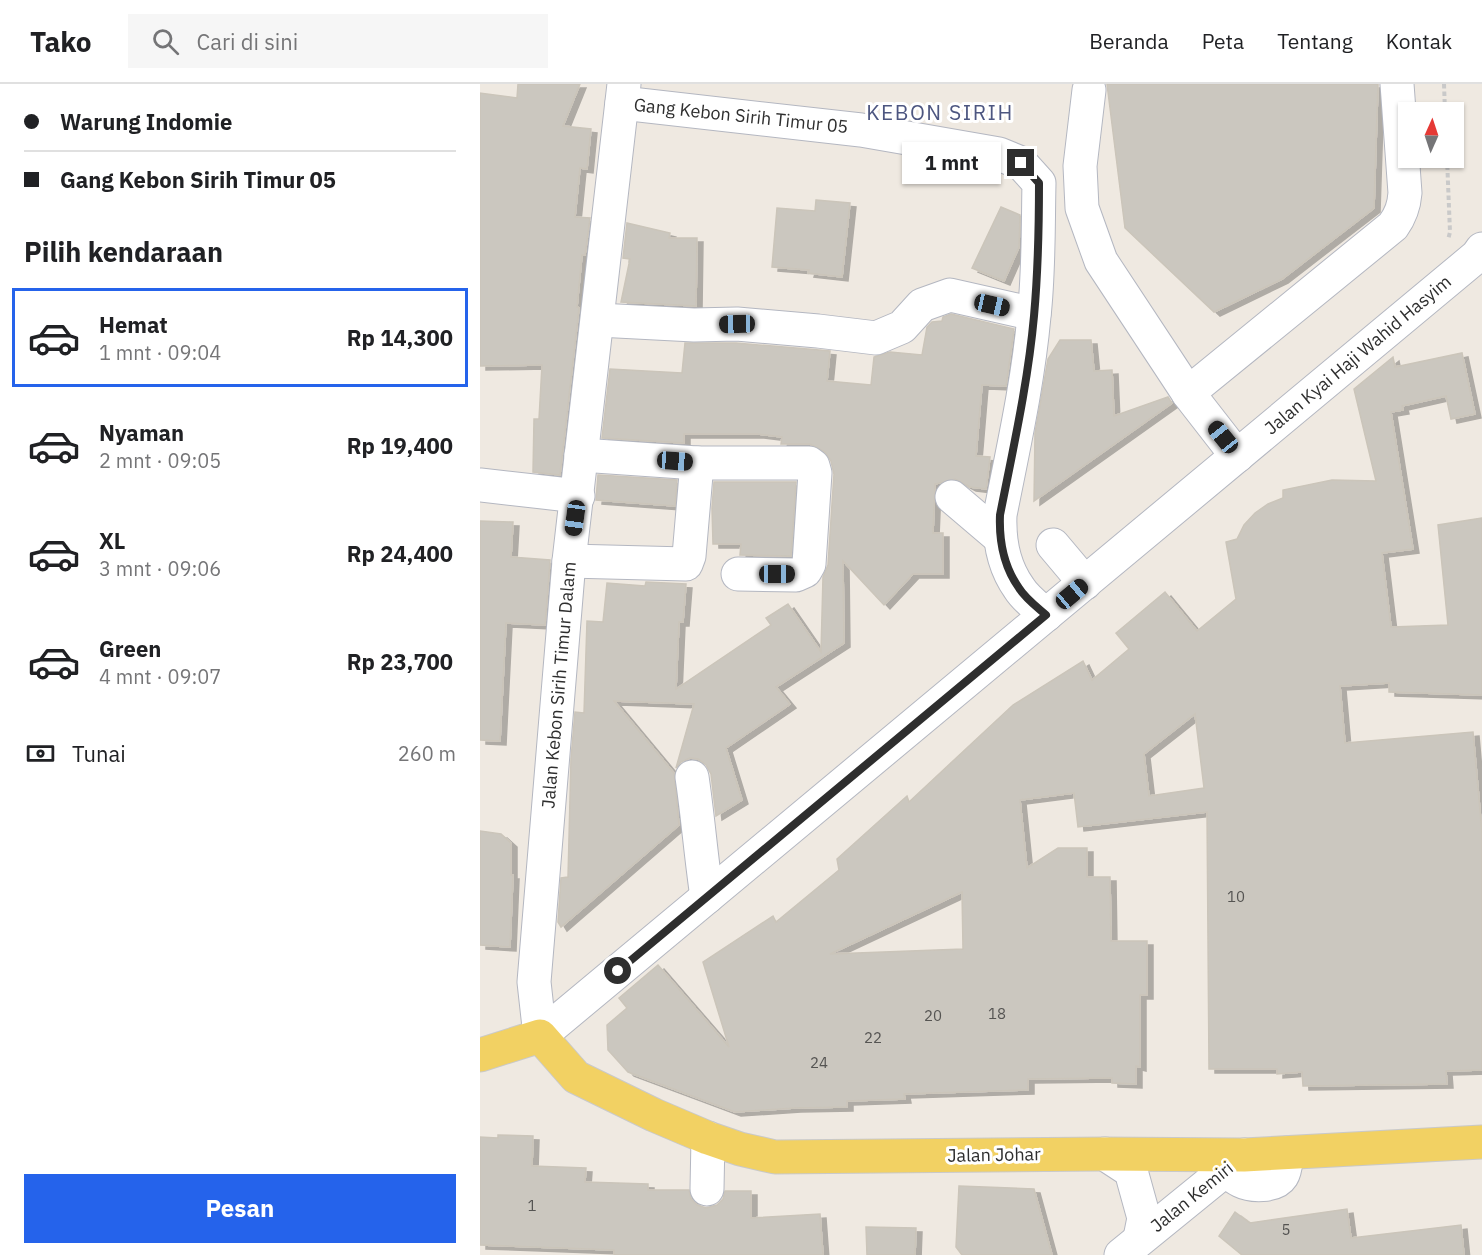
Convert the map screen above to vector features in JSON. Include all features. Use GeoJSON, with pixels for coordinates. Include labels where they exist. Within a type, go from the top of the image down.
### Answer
{"type":"FeatureCollection","features":[{"type":"Feature","properties":{"kind":"main road","name":"Jalan Kyai Haji Wahid Hasyim"},"geometry":{"type":"LineString","coordinates":[[480,1055],[540,1036]]}},
{"type":"Feature","properties":{"kind":"main road","name":"Jalan Johar"},"geometry":{"type":"LineString","coordinates":[[540,1036],[576,1077],[708,1138],[740,1149],[775,1157],[1105,1154],[1234,1162],[1287,1153],[1482,1142]]}},
{"type":"Feature","properties":{"kind":"street"},"geometry":{"type":"LineString","coordinates":[[1188,393],[1392,226],[1399,217],[1404,207],[1405,193],[1397,84]]}},
{"type":"Feature","properties":{"kind":"street"},"geometry":{"type":"LineString","coordinates":[[1089,90],[1080,166],[1082,208],[1101,261],[1188,393],[1238,456]]}},
{"type":"Feature","properties":{"kind":"street","name":"Gang Kebon Sirih Timur 05"},"geometry":{"type":"LineString","coordinates":[[623,94],[861,130],[999,154],[1021,163],[1039,183],[1034,314],[1028,369],[1000,515],[999,537]]}},
{"type":"Feature","properties":{"kind":"street","name":"Jalan Kebon Sirih Timur Dalam"},"geometry":{"type":"LineString","coordinates":[[540,1036],[534,982],[569,561],[623,94]]}},
{"type":"Feature","properties":{"kind":"street","name":"Jalan Kyai Haji Wahid Hasyim"},"geometry":{"type":"LineString","coordinates":[[540,1036],[1480,253]]}},
{"type":"Feature","properties":{"kind":"street"},"geometry":{"type":"LineString","coordinates":[[598,320],[694,325],[737,324],[876,338],[902,327],[922,305],[950,295],[1034,314]]}},
{"type":"Feature","properties":{"kind":"street"},"geometry":{"type":"LineString","coordinates":[[581,455],[697,463],[808,463],[813,466],[815,473],[809,564],[805,571],[796,574],[738,574]]}},
{"type":"Feature","properties":{"kind":"street"},"geometry":{"type":"LineString","coordinates":[[569,561],[686,564],[689,556],[697,463]]}},
{"type":"Feature","properties":{"kind":"street"},"geometry":{"type":"LineString","coordinates":[[480,485],[578,496]]}},
{"type":"Feature","properties":{"kind":"street"},"geometry":{"type":"LineString","coordinates":[[952,497],[999,537],[1006,563],[1019,588],[1046,615]]}},
{"type":"Feature","properties":{"kind":"street"},"geometry":{"type":"LineString","coordinates":[[1053,545],[1085,583]]}},
{"type":"Feature","properties":{"kind":"street"},"geometry":{"type":"LineString","coordinates":[[692,777],[706,897]]}},
{"type":"Feature","properties":{"kind":"street"},"geometry":{"type":"LineString","coordinates":[[707,1189],[708,1138]]}},
{"type":"Feature","properties":{"kind":"street","name":"Jalan Kemiri"},"geometry":{"type":"LineString","coordinates":[[1105,1154],[1131,1171],[1144,1218],[1130,1247]]}},
{"type":"Feature","properties":{"kind":"street","name":"Jalan Kemiri"},"geometry":{"type":"LineString","coordinates":[[1130,1247],[1234,1162]]}},
{"type":"Feature","properties":{"kind":"path"},"geometry":{"type":"LineString","coordinates":[[1444,84],[1445,102]]}},
{"type":"Feature","properties":{"kind":"building"},"geometry":{"type":"Polygon","coordinates":[[[518,84],[580,84],[563,126],[591,129],[587,169],[580,168],[575,217],[590,218],[585,255],[582,255],[577,307],[579,308],[560,475],[533,472],[534,419],[539,419],[542,365],[480,366],[480,93],[517,98],[518,84]]]}},
{"type":"Feature","properties":{"kind":"building"},"geometry":{"type":"Polygon","coordinates":[[[1107,84],[1378,84],[1374,208],[1282,279],[1214,312],[1125,228],[1107,84]]]}},
{"type":"Feature","properties":{"kind":"building"},"geometry":{"type":"Polygon","coordinates":[[[816,200],[850,203],[842,277],[808,273],[809,270],[772,267],[777,208],[815,211],[816,200]]]}},
{"type":"Feature","properties":{"kind":"building"},"geometry":{"type":"Polygon","coordinates":[[[1001,207],[1020,215],[1019,247],[1004,281],[972,268],[1001,207]]]}},
{"type":"Feature","properties":{"kind":"building"},"geometry":{"type":"Polygon","coordinates":[[[627,223],[670,233],[669,238],[697,238],[696,306],[621,302],[630,259],[623,258],[627,223]]]}},
{"type":"Feature","properties":{"kind":"building"},"geometry":{"type":"Polygon","coordinates":[[[951,314],[1014,329],[1006,386],[982,385],[976,456],[990,457],[986,489],[970,487],[955,479],[935,484],[933,533],[943,533],[943,574],[913,574],[884,605],[843,561],[844,643],[776,687],[790,704],[726,748],[742,800],[716,816],[711,774],[706,765],[698,759],[690,758],[681,762],[676,768],[694,704],[614,701],[674,773],[679,825],[561,927],[558,922],[561,878],[568,877],[571,759],[575,712],[584,713],[587,621],[603,622],[607,583],[645,586],[646,582],[686,584],[683,622],[679,622],[676,689],[771,625],[766,618],[788,604],[821,652],[823,577],[828,565],[834,474],[831,461],[825,452],[810,444],[781,444],[782,437],[758,434],[684,434],[684,443],[602,438],[610,369],[682,373],[685,343],[736,343],[830,351],[827,381],[871,385],[874,357],[890,352],[922,355],[927,327],[932,322],[942,321],[943,317],[951,314]]]}},
{"type":"Feature","properties":{"kind":"building"},"geometry":{"type":"Polygon","coordinates":[[[1060,340],[1091,340],[1094,371],[1112,370],[1114,416],[1168,397],[1172,403],[1034,501],[1035,433],[1048,359],[1060,340]]]}},
{"type":"Feature","properties":{"kind":"building"},"geometry":{"type":"Polygon","coordinates":[[[1462,353],[1475,414],[1451,419],[1446,396],[1402,406],[1403,410],[1391,412],[1413,549],[1382,553],[1391,627],[1448,625],[1438,525],[1482,518],[1482,695],[1389,692],[1389,683],[1340,686],[1345,743],[1473,732],[1482,833],[1482,1070],[1446,1071],[1447,1084],[1303,1086],[1302,1072],[1277,1074],[1277,1069],[1209,1069],[1207,812],[1078,827],[1074,793],[1020,800],[1027,868],[1058,848],[1087,848],[1087,877],[1110,877],[1111,941],[1147,941],[1147,995],[1140,995],[1140,1067],[1136,1066],[1136,1084],[1112,1083],[1112,1078],[1028,1079],[1028,1090],[904,1094],[905,1099],[847,1101],[847,1107],[735,1112],[628,1072],[608,1050],[607,1025],[627,1008],[619,998],[658,965],[729,1047],[703,962],[773,916],[776,922],[839,870],[837,859],[907,796],[909,802],[1013,705],[1083,661],[1092,680],[1129,649],[1116,633],[1165,592],[1197,631],[1236,599],[1226,542],[1237,539],[1244,525],[1255,513],[1283,498],[1283,490],[1332,480],[1376,481],[1354,389],[1393,357],[1395,367],[1462,353]],[[1195,714],[1144,754],[1149,796],[1204,788],[1195,714]],[[962,892],[830,954],[963,949],[962,892]]]}},
{"type":"Feature","properties":{"kind":"building"},"geometry":{"type":"Polygon","coordinates":[[[598,475],[677,480],[675,506],[596,500],[598,475]]]}},
{"type":"Feature","properties":{"kind":"building"},"geometry":{"type":"Polygon","coordinates":[[[714,482],[796,482],[791,556],[740,555],[741,544],[713,544],[714,482]]]}},
{"type":"Feature","properties":{"kind":"building"},"geometry":{"type":"Polygon","coordinates":[[[480,521],[513,522],[511,557],[550,560],[545,625],[506,623],[500,741],[480,740],[480,521]]]}},
{"type":"Feature","properties":{"kind":"building"},"geometry":{"type":"Polygon","coordinates":[[[480,831],[501,834],[511,843],[511,875],[513,875],[510,947],[480,945],[480,831]]]}},
{"type":"Feature","properties":{"kind":"building"},"geometry":{"type":"Polygon","coordinates":[[[498,1135],[533,1136],[532,1166],[586,1168],[585,1182],[648,1184],[648,1190],[689,1190],[691,1199],[697,1205],[706,1208],[717,1205],[723,1199],[725,1191],[751,1191],[751,1218],[820,1214],[823,1255],[614,1255],[614,1250],[480,1245],[480,1137],[498,1138],[498,1135]]]}},
{"type":"Feature","properties":{"kind":"building"},"geometry":{"type":"Polygon","coordinates":[[[959,1186],[1034,1189],[1052,1255],[962,1255],[956,1247],[959,1186]]]}},
{"type":"Feature","properties":{"kind":"building"},"geometry":{"type":"Polygon","coordinates":[[[1347,1209],[1351,1238],[1461,1225],[1464,1255],[1242,1255],[1219,1236],[1235,1212],[1250,1223],[1347,1209]]]}},
{"type":"Feature","properties":{"kind":"building"},"geometry":{"type":"Polygon","coordinates":[[[866,1227],[916,1228],[915,1255],[867,1255],[866,1227]]]}},
{"type":"Feature","properties":{"kind":"district","name":"KEBON SIRIH"},"geometry":{"type":"Point","coordinates":[940,113]}},
{"type":"Feature","properties":{"kind":"route"},"geometry":{"type":"LineString","coordinates":[[618,971],[1046,615],[1019,588],[1006,563],[999,537],[1000,515],[1028,369],[1034,314],[1039,183],[1021,163]]}}]}
